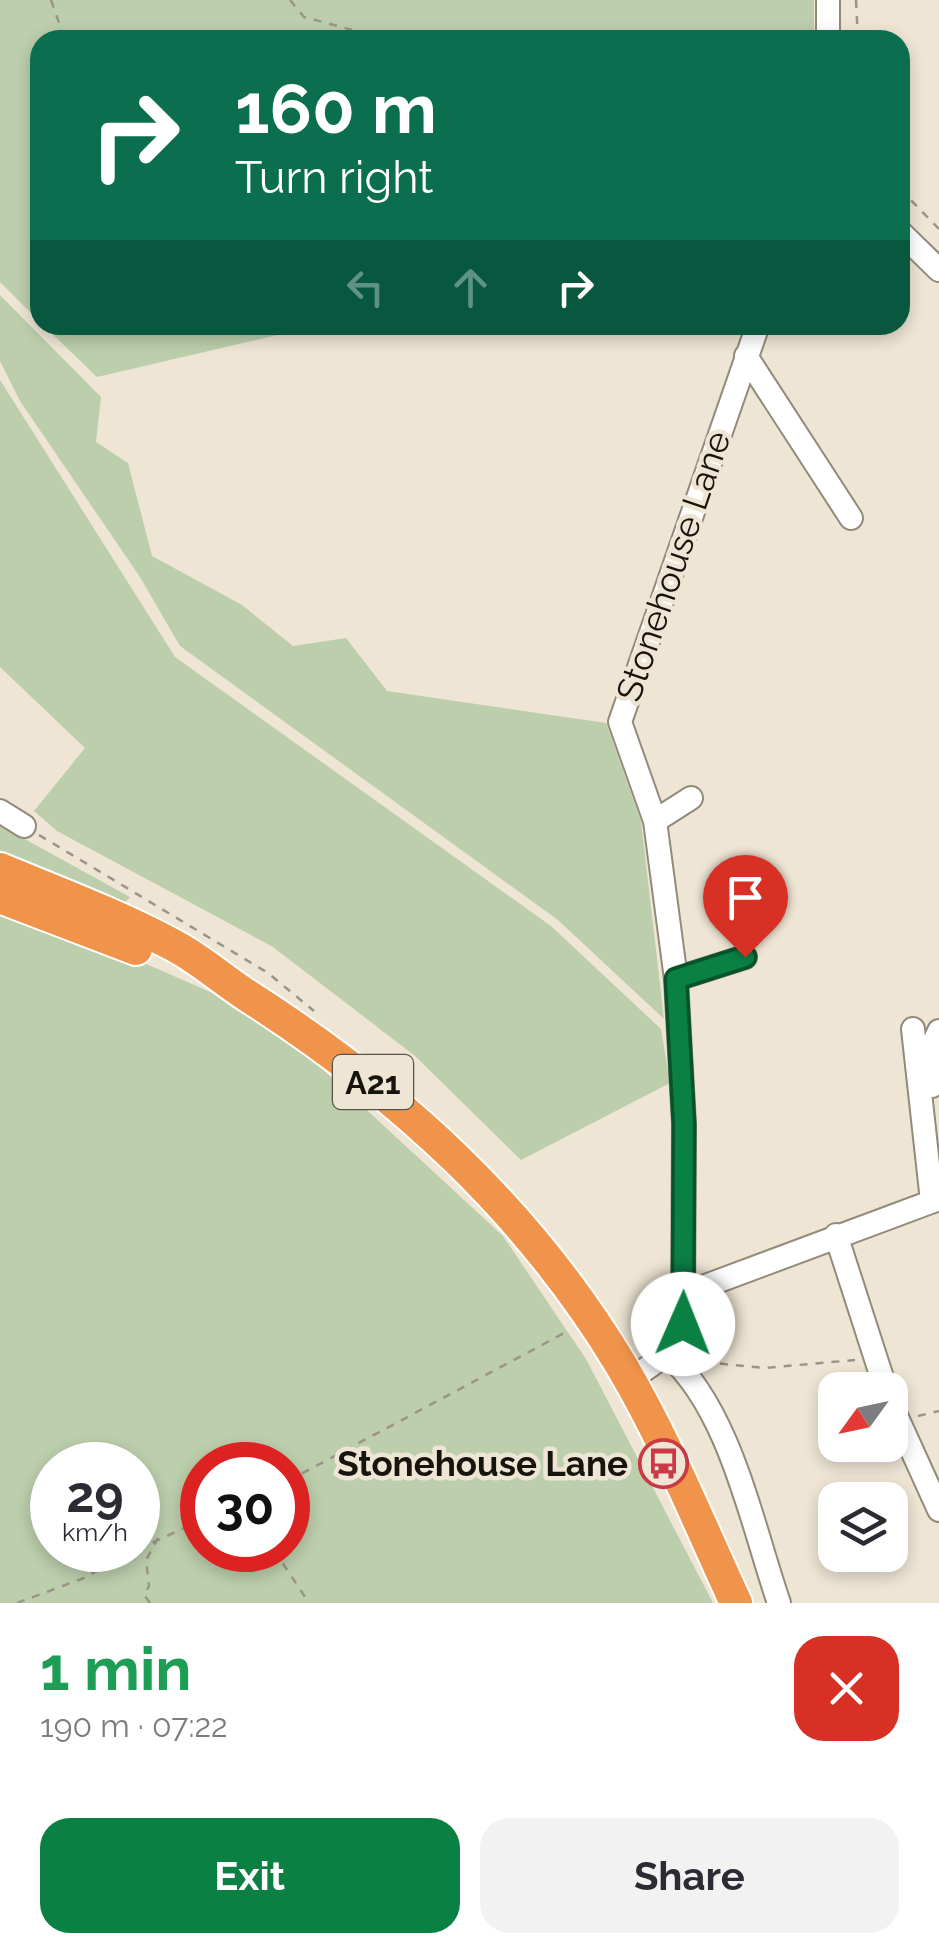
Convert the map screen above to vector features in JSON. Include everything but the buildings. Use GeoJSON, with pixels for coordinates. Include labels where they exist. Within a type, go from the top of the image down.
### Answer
{"type":"FeatureCollection","features":[{"type":"Feature","properties":{"kind":"highway","name":"A21"},"geometry":{"type":"LineString","coordinates":[[0,869],[176,946],[357,1070],[448,1148],[554,1267],[630,1380],[736,1603]]}},
{"type":"Feature","properties":{"kind":"highway","name":"A21"},"geometry":{"type":"LineString","coordinates":[[0,897],[246,994]]}},
{"type":"Feature","properties":{"kind":"street"},"geometry":{"type":"LineString","coordinates":[[828,0],[828,30]]}},
{"type":"Feature","properties":{"kind":"street"},"geometry":{"type":"LineString","coordinates":[[910,242],[939,270]]}},
{"type":"Feature","properties":{"kind":"street","name":"Stonehouse Lane"},"geometry":{"type":"LineString","coordinates":[[675,1362],[684,1294],[684,1124],[676,979],[655,821],[620,722],[754,335]]}},
{"type":"Feature","properties":{"kind":"street"},"geometry":{"type":"LineString","coordinates":[[746,356],[852,518]]}},
{"type":"Feature","properties":{"kind":"street"},"geometry":{"type":"LineString","coordinates":[[655,821],[691,798]]}},
{"type":"Feature","properties":{"kind":"street"},"geometry":{"type":"LineString","coordinates":[[0,811],[24,826]]}},
{"type":"Feature","properties":{"kind":"street"},"geometry":{"type":"LineString","coordinates":[[676,979],[745,957]]}},
{"type":"Feature","properties":{"kind":"street"},"geometry":{"type":"LineString","coordinates":[[913,1028],[937,1193]]}},
{"type":"Feature","properties":{"kind":"street"},"geometry":{"type":"LineString","coordinates":[[937,1193],[931,1063],[939,1031]]}},
{"type":"Feature","properties":{"kind":"street"},"geometry":{"type":"LineString","coordinates":[[684,1294],[937,1193]]}},
{"type":"Feature","properties":{"kind":"street"},"geometry":{"type":"LineString","coordinates":[[836,1235],[879,1372]]}},
{"type":"Feature","properties":{"kind":"street"},"geometry":{"type":"LineString","coordinates":[[630,1380],[675,1362],[715,1417],[779,1603]]}},
{"type":"Feature","properties":{"kind":"street"},"geometry":{"type":"LineString","coordinates":[[908,1442],[939,1510]]}},
{"type":"Feature","properties":{"kind":"path"},"geometry":{"type":"LineString","coordinates":[[51,0],[62,30]]}},
{"type":"Feature","properties":{"kind":"path"},"geometry":{"type":"LineString","coordinates":[[290,0],[304,17],[353,30]]}},
{"type":"Feature","properties":{"kind":"path"},"geometry":{"type":"LineString","coordinates":[[856,0],[858,30]]}},
{"type":"Feature","properties":{"kind":"path"},"geometry":{"type":"LineString","coordinates":[[910,199],[939,229]]}},
{"type":"Feature","properties":{"kind":"path"},"geometry":{"type":"LineString","coordinates":[[310,1469],[576,1328]]}},
{"type":"Feature","properties":{"kind":"path"},"geometry":{"type":"LineString","coordinates":[[675,1362],[706,1361],[764,1368],[874,1358]]}},
{"type":"Feature","properties":{"kind":"path"},"geometry":{"type":"LineString","coordinates":[[17,1603],[95,1572]]}},
{"type":"Feature","properties":{"kind":"path"},"geometry":{"type":"LineString","coordinates":[[147,1572],[149,1586],[144,1595],[150,1603]]}},
{"type":"Feature","properties":{"kind":"path"},"geometry":{"type":"LineString","coordinates":[[289,1572],[309,1603]]}},
{"type":"Feature","properties":{"kind":"green space"},"geometry":{"type":"Polygon","coordinates":[[[0,0],[814,0],[814,30],[30,30],[30,312],[0,282],[0,0]]]}},
{"type":"Feature","properties":{"kind":"green space"},"geometry":{"type":"Polygon","coordinates":[[[0,295],[30,325],[30,335],[40,335],[101,397],[96,442],[128,463],[152,556],[242,605],[293,646],[346,638],[387,691],[606,723],[641,821],[664,1019],[558,920],[180,646],[140,577],[20,401],[0,361],[0,295]]]}},
{"type":"Feature","properties":{"kind":"green space"},"geometry":{"type":"Polygon","coordinates":[[[53,335],[277,335],[97,377],[53,335]]]}},
{"type":"Feature","properties":{"kind":"green space"},"geometry":{"type":"Polygon","coordinates":[[[0,380],[175,657],[551,926],[661,1029],[670,1083],[521,1160],[415,1056],[273,947],[57,831],[34,811],[85,748],[0,667],[0,380]]]}},
{"type":"Feature","properties":{"kind":"green space"},"geometry":{"type":"Polygon","coordinates":[[[0,819],[21,837],[130,897],[120,908],[0,857],[0,819]]]}},
{"type":"Feature","properties":{"kind":"green space"},"geometry":{"type":"Polygon","coordinates":[[[0,911],[128,956],[265,1016],[503,1236],[586,1359],[713,1603],[0,1603],[0,911]]]}},
{"type":"Feature","properties":{"kind":"place","name":"Stonehouse Lane"},"geometry":{"type":"Point","coordinates":[663,1463]}},
{"type":"Feature","properties":{"kind":"route"},"geometry":{"type":"LineString","coordinates":[[683,1324],[684,1124],[676,979],[745,957]]}}]}
